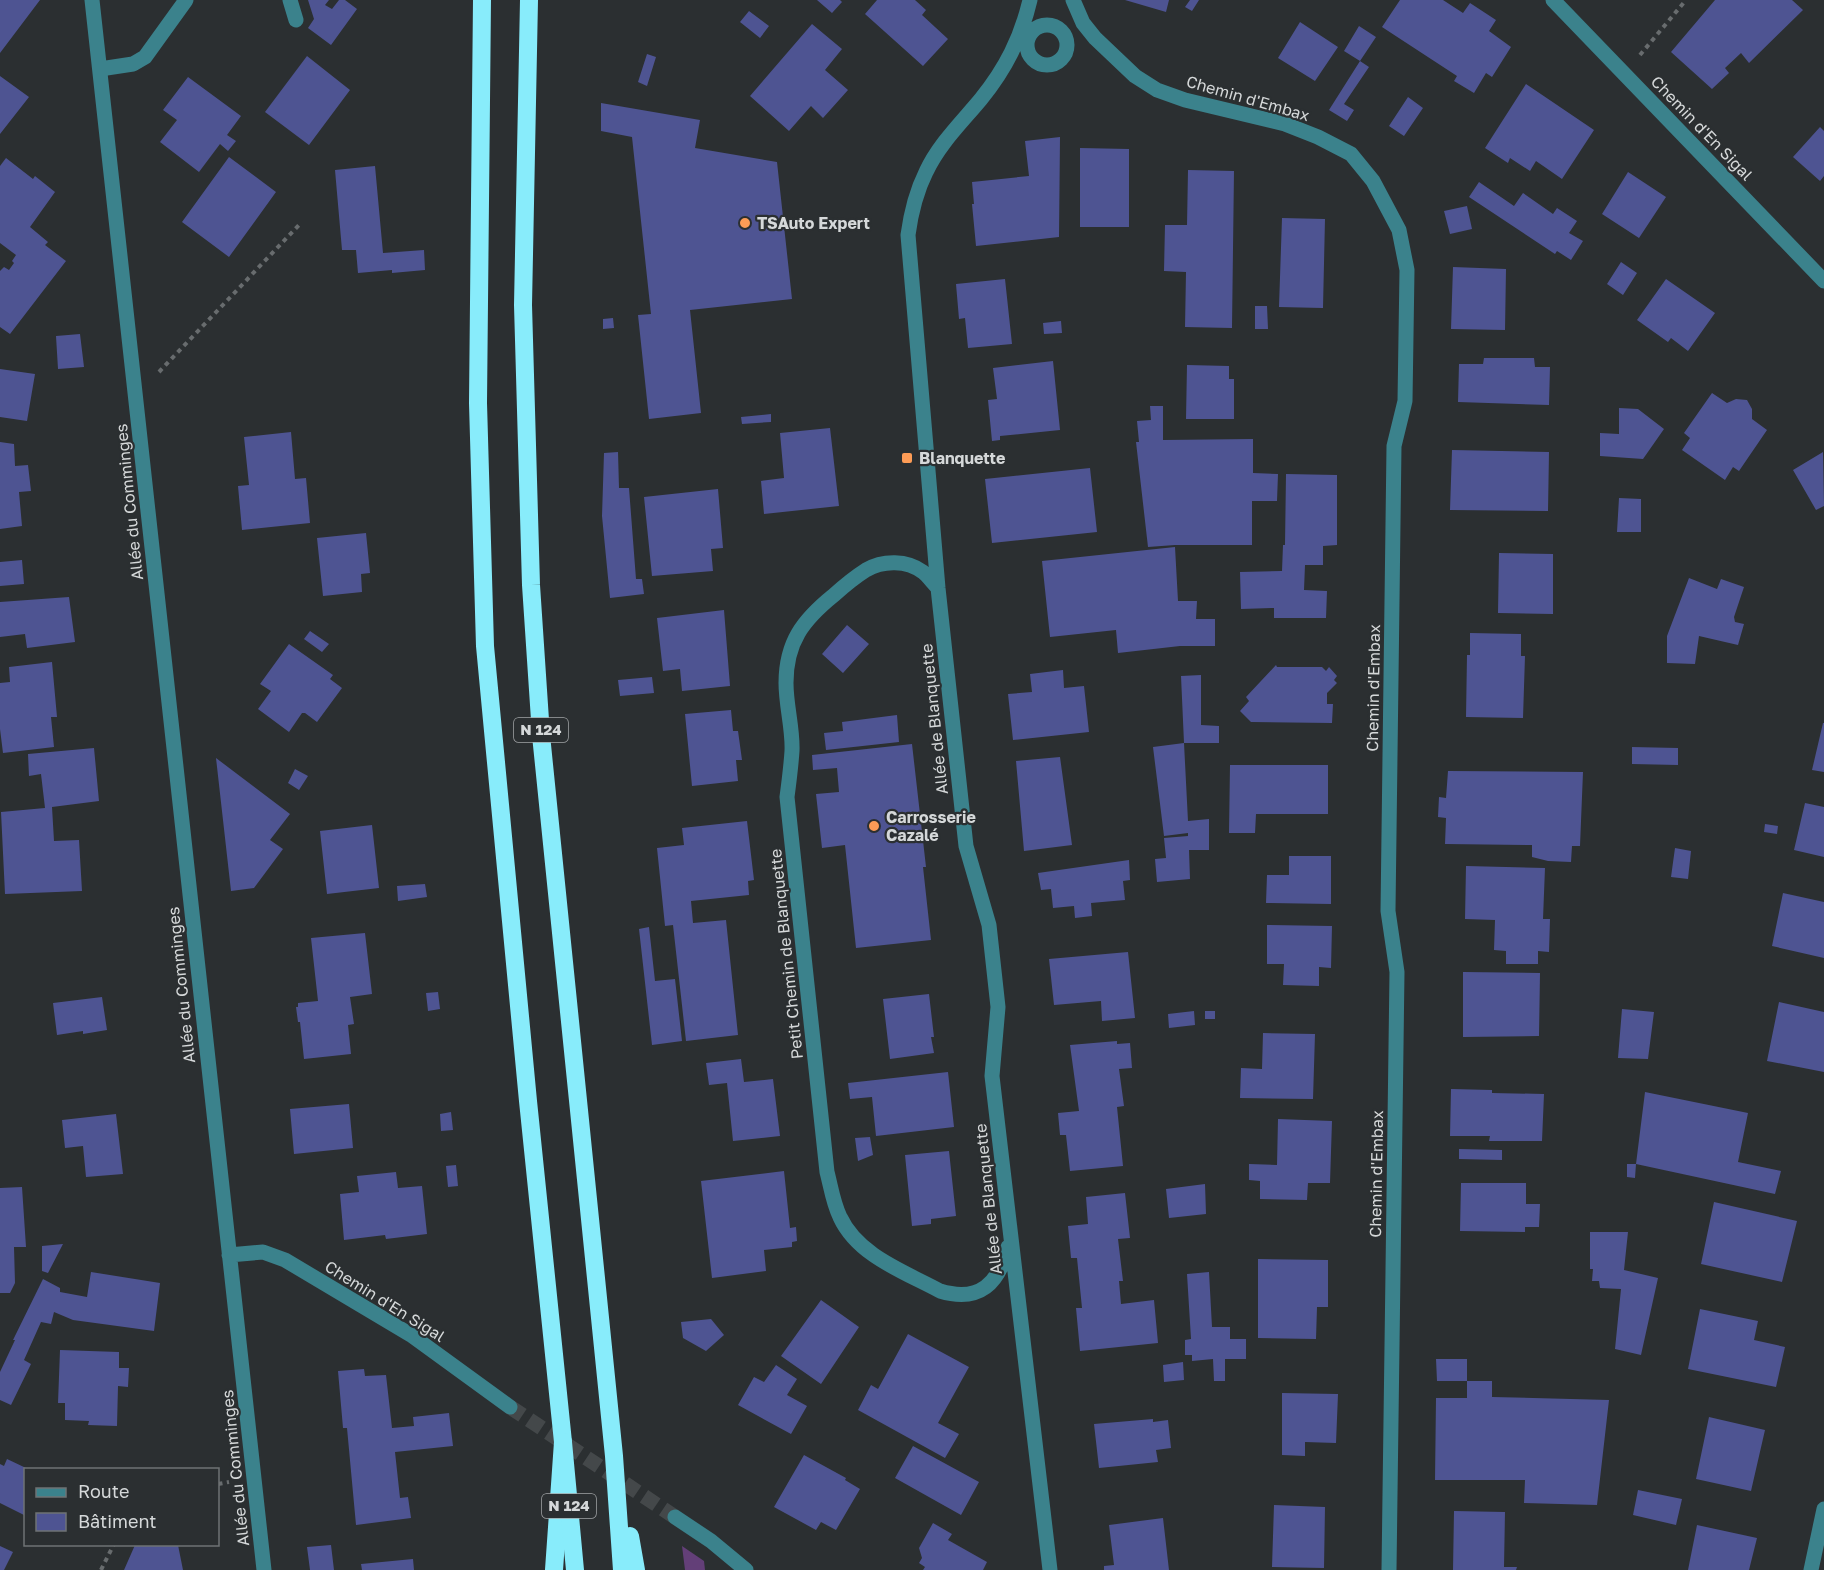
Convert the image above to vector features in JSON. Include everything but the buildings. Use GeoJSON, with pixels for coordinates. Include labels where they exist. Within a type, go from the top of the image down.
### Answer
{"type":"FeatureCollection","features":[{"type":"Feature","properties":{"kind":"highway","name":"N 124"},"geometry":{"type":"LineString","coordinates":[[482,0],[478,403],[485,646],[575,1570]]}},
{"type":"Feature","properties":{"kind":"highway","name":"N 124"},"geometry":{"type":"LineString","coordinates":[[528,0],[523,305],[531,585],[542,746],[614,1456],[622,1570]]}},
{"type":"Feature","properties":{"kind":"highway"},"geometry":{"type":"LineString","coordinates":[[554,1570],[563,1442]]}},
{"type":"Feature","properties":{"kind":"highway"},"geometry":{"type":"LineString","coordinates":[[614,1456],[636,1570]]}},
{"type":"Feature","properties":{"kind":"street","name":"Allée du Comminges"},"geometry":{"type":"LineString","coordinates":[[92,0],[264,1570]]}},
{"type":"Feature","properties":{"kind":"street"},"geometry":{"type":"LineString","coordinates":[[100,69],[133,64],[145,57],[186,0]]}},
{"type":"Feature","properties":{"kind":"street"},"geometry":{"type":"LineString","coordinates":[[290,0],[296,20]]}},
{"type":"Feature","properties":{"kind":"street"},"geometry":{"type":"LineString","coordinates":[[1030,0],[1027,48],[1031,58],[1040,65],[1051,66],[1061,61],[1067,52],[1062,27],[1074,4]]}},
{"type":"Feature","properties":{"kind":"street","name":"Allée de Blanquette"},"geometry":{"type":"LineString","coordinates":[[1030,0],[1013,53],[984,96],[941,146],[926,172],[912,210],[908,234],[938,588],[966,846],[989,925],[998,1007],[992,1076],[1050,1570]]}},
{"type":"Feature","properties":{"kind":"street","name":"Chemin d'En Sigal"},"geometry":{"type":"LineString","coordinates":[[1553,0],[1824,281]]}},
{"type":"Feature","properties":{"kind":"street","name":"Chemin d'Embax"},"geometry":{"type":"LineString","coordinates":[[1074,4],[1083,23],[1095,38],[1135,76],[1157,90],[1185,100],[1285,124],[1318,137],[1351,154],[1373,181],[1399,230],[1407,270],[1405,401],[1394,446],[1393,481],[1388,911],[1397,972],[1389,1570]]}},
{"type":"Feature","properties":{"kind":"street"},"geometry":{"type":"LineString","coordinates":[[1013,53],[1034,29],[1044,24],[1062,27],[1095,38]]}},
{"type":"Feature","properties":{"kind":"street","name":"Petit Chemin de Blanquette"},"geometry":{"type":"LineString","coordinates":[[938,588],[923,572],[911,566],[892,562],[872,567],[856,576],[814,611],[803,624],[788,659],[786,683],[792,749],[787,797],[827,1172],[839,1217],[849,1234],[873,1255],[940,1291],[959,1296],[970,1295],[989,1285],[998,1276],[1010,1240]]}},
{"type":"Feature","properties":{"kind":"street","name":"Chemin d'En Sigal"},"geometry":{"type":"LineString","coordinates":[[229,1255],[263,1252],[285,1260],[411,1335],[510,1407]]}},
{"type":"Feature","properties":{"kind":"street"},"geometry":{"type":"LineString","coordinates":[[1811,1570],[1824,1509]]}},
{"type":"Feature","properties":{"kind":"street"},"geometry":{"type":"LineString","coordinates":[[675,1517],[711,1541],[746,1570]]}},
{"type":"Feature","properties":{"kind":"path"},"geometry":{"type":"LineString","coordinates":[[1625,74],[1686,0]]}},
{"type":"Feature","properties":{"kind":"path"},"geometry":{"type":"LineString","coordinates":[[135,396],[299,225]]}},
{"type":"Feature","properties":{"kind":"path"},"geometry":{"type":"LineString","coordinates":[[219,1484],[233,1482]]}},
{"type":"Feature","properties":{"kind":"path"},"geometry":{"type":"LineString","coordinates":[[101,1570],[113,1546]]}},
{"type":"Feature","properties":{"kind":"shaded area"},"geometry":{"type":"Polygon","coordinates":[[[682,1546],[704,1561],[705,1570],[685,1570],[682,1546]]]}},
{"type":"Feature","properties":{"kind":"tunnel"},"geometry":{"type":"LineString","coordinates":[[510,1407],[675,1517]]}},
{"type":"Feature","properties":{"kind":"place","name":"TSAuto Expert"},"geometry":{"type":"Point","coordinates":[745,223]}},
{"type":"Feature","properties":{"kind":"place","name":"Blanquette"},"geometry":{"type":"Point","coordinates":[907,458]}},
{"type":"Feature","properties":{"kind":"place","name":"Carrosserie Cazalé"},"geometry":{"type":"Point","coordinates":[874,826]}}]}
